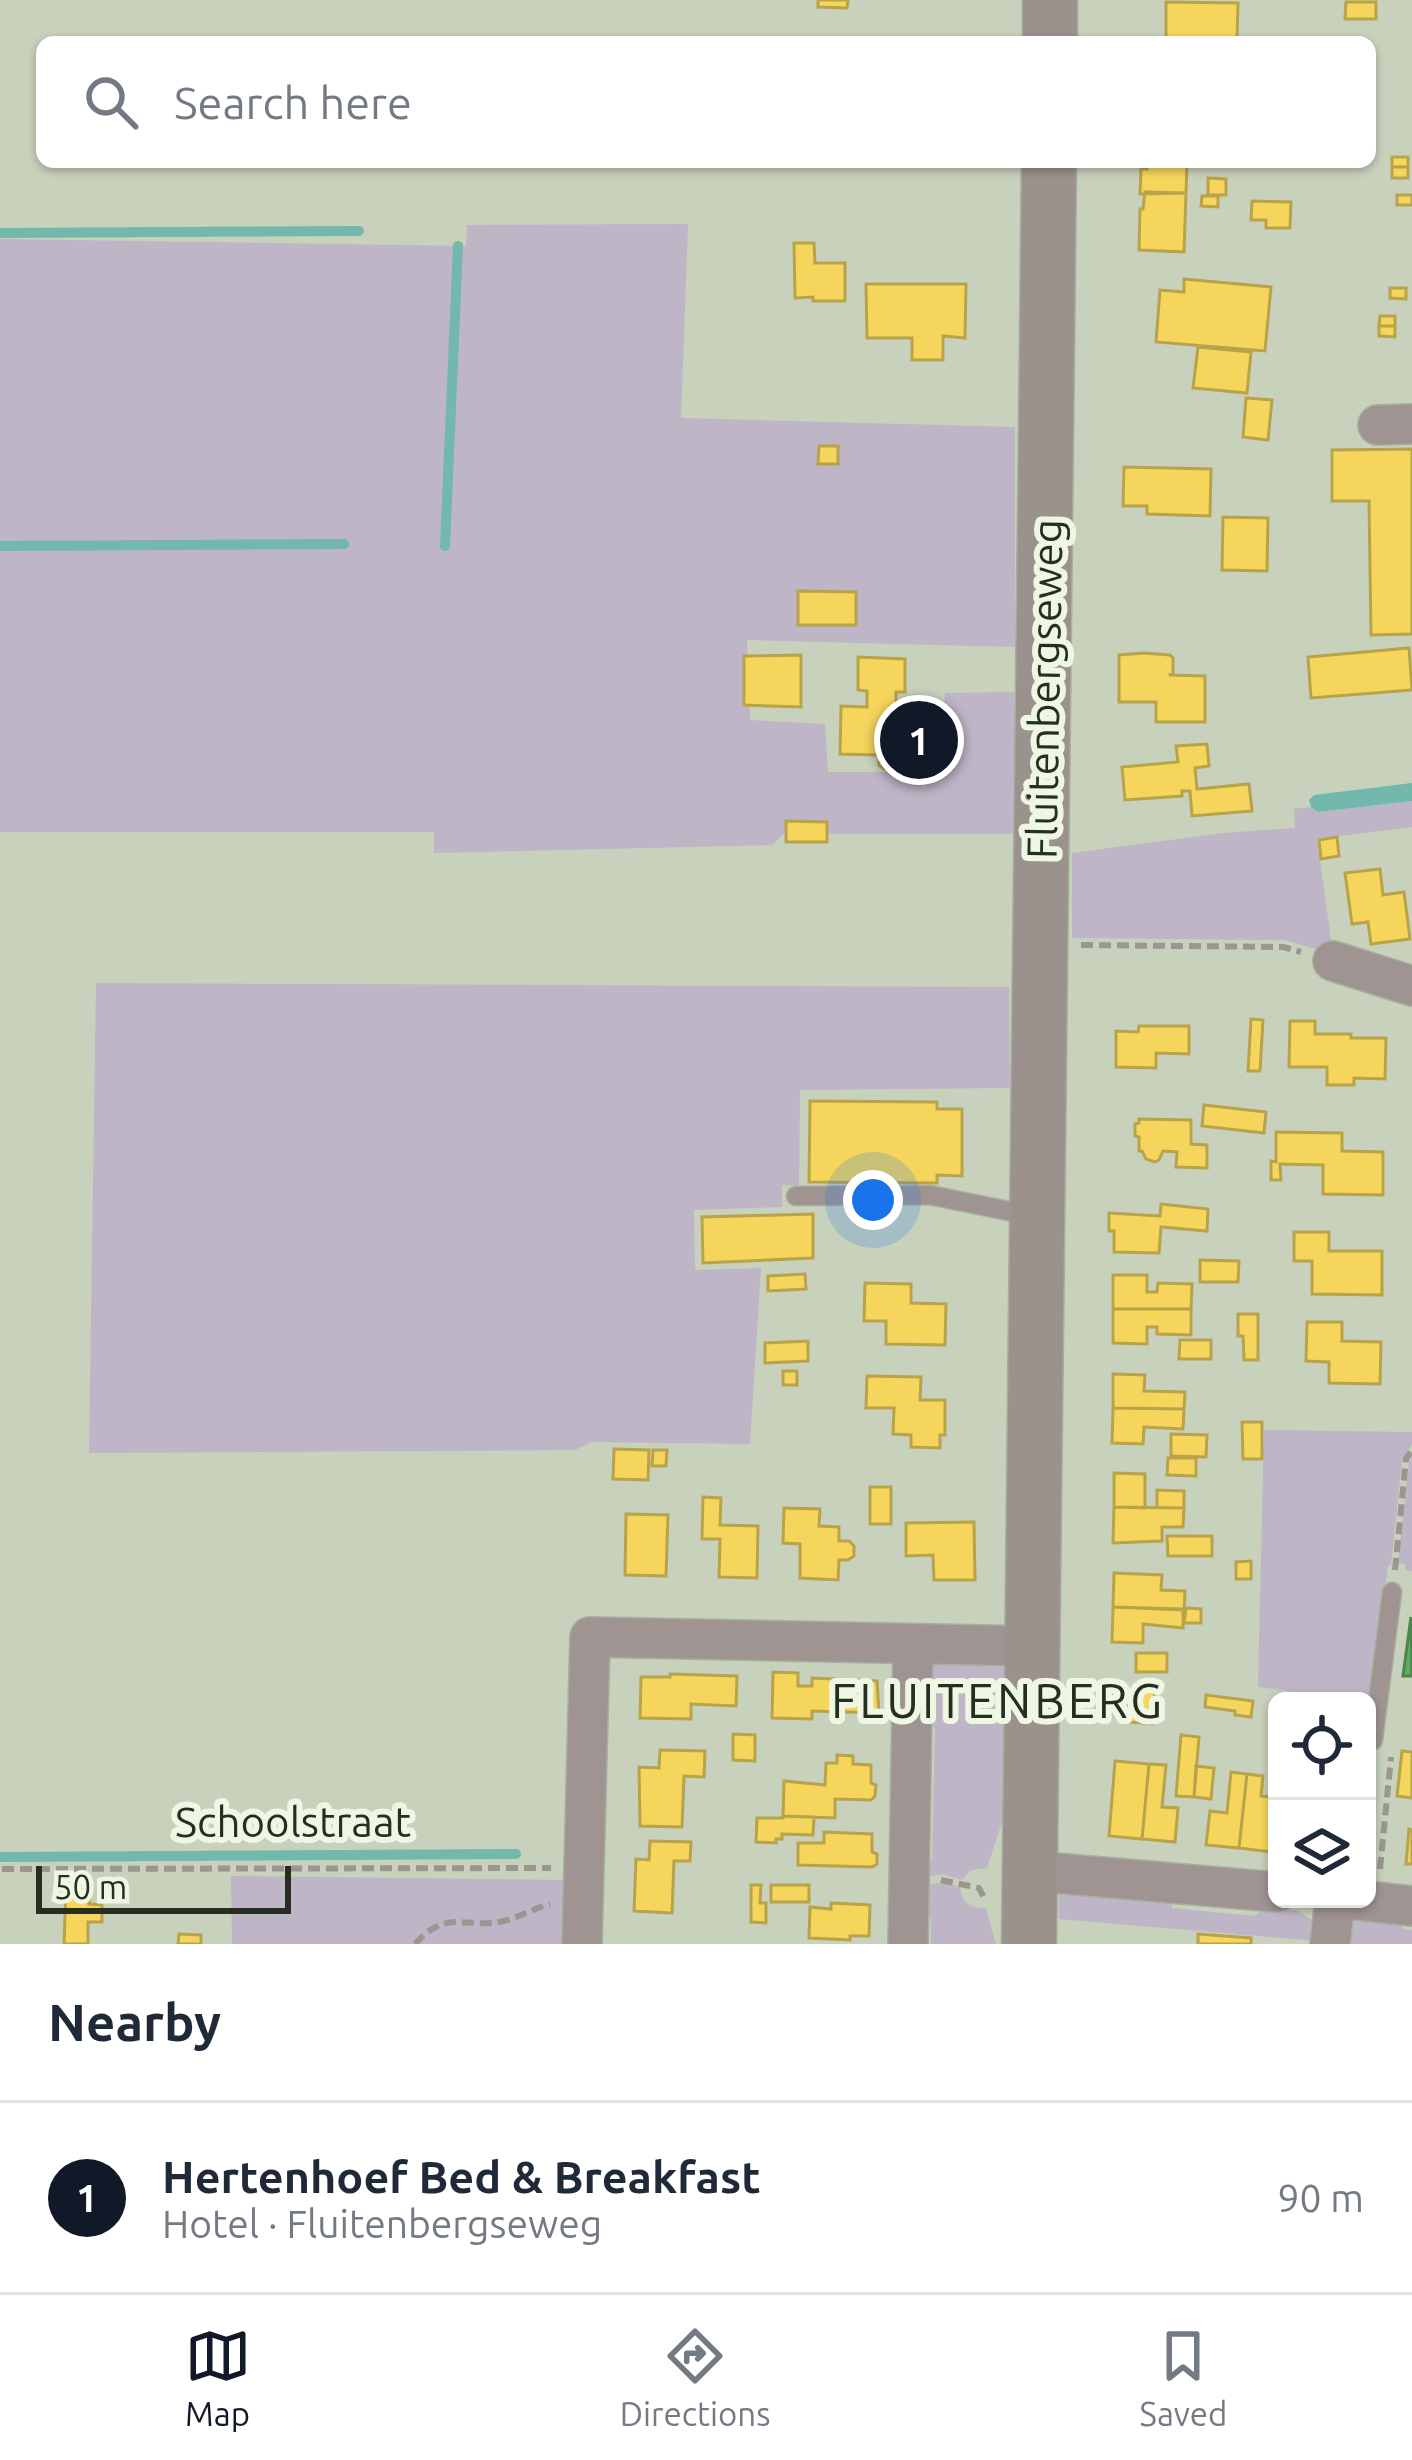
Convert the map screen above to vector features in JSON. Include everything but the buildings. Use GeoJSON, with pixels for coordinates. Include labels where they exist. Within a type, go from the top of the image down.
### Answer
{"type":"FeatureCollection","features":[{"type":"Feature","properties":{"kind":"street"},"geometry":{"type":"LineString","coordinates":[[1050,0],[1050,36]]}},
{"type":"Feature","properties":{"kind":"street","name":"Fluitenbergseweg"},"geometry":{"type":"LineString","coordinates":[[1029,1944],[1048,168]]}},
{"type":"Feature","properties":{"kind":"street"},"geometry":{"type":"LineString","coordinates":[[1334,961],[1412,986]]}},
{"type":"Feature","properties":{"kind":"street"},"geometry":{"type":"LineString","coordinates":[[584,1906],[590,1637],[1033,1646]]}},
{"type":"Feature","properties":{"kind":"street"},"geometry":{"type":"LineString","coordinates":[[908,1944],[913,1645]]}},
{"type":"Feature","properties":{"kind":"street"},"geometry":{"type":"LineString","coordinates":[[1031,1871],[1268,1891]]}},
{"type":"Feature","properties":{"kind":"street"},"geometry":{"type":"LineString","coordinates":[[1330,1944],[1334,1908]]}},
{"type":"Feature","properties":{"kind":"lane"},"geometry":{"type":"LineString","coordinates":[[796,1196],[930,1196],[1038,1216]]}},
{"type":"Feature","properties":{"kind":"lane"},"geometry":{"type":"LineString","coordinates":[[1376,1717],[1392,1592]]}},
{"type":"Feature","properties":{"kind":"path"},"geometry":{"type":"LineString","coordinates":[[1041,944],[1283,947],[1334,961]]}},
{"type":"Feature","properties":{"kind":"path"},"geometry":{"type":"LineString","coordinates":[[1392,1592],[1406,1459],[1412,1450]]}},
{"type":"Feature","properties":{"kind":"path"},"geometry":{"type":"LineString","coordinates":[[1379,1903],[1392,1748]]}},
{"type":"Feature","properties":{"kind":"path","name":"Schoolstraat"},"geometry":{"type":"LineString","coordinates":[[2,1869],[584,1906]]}},
{"type":"Feature","properties":{"kind":"path"},"geometry":{"type":"LineString","coordinates":[[909,1885],[937,1878],[979,1888],[990,1907]]}},
{"type":"Feature","properties":{"kind":"path"},"geometry":{"type":"LineString","coordinates":[[415,1944],[438,1924],[450,1921],[498,1922],[550,1904],[584,1906]]}},
{"type":"Feature","properties":{"kind":"shaded area"},"geometry":{"type":"Polygon","coordinates":[[[688,224],[681,418],[1015,427],[1015,647],[747,640],[750,720],[825,724],[828,772],[942,772],[945,693],[1014,692],[1016,834],[784,834],[772,845],[434,853],[434,832],[0,832],[0,239],[466,246],[467,225],[688,224]],[[798,592],[798,625],[856,624],[856,592],[798,592]]]}},
{"type":"Feature","properties":{"kind":"shaded area"},"geometry":{"type":"Polygon","coordinates":[[[1412,801],[1412,827],[1317,839],[1333,954],[1284,940],[1072,938],[1072,853],[1295,828],[1294,809],[1311,807],[1319,812],[1412,801]]]}},
{"type":"Feature","properties":{"kind":"shaded area"},"geometry":{"type":"Polygon","coordinates":[[[96,983],[1009,987],[1010,1088],[800,1090],[799,1186],[782,1185],[782,1207],[694,1210],[695,1270],[761,1268],[750,1444],[591,1442],[575,1450],[89,1453],[96,983]]]}},
{"type":"Feature","properties":{"kind":"shaded area"},"geometry":{"type":"Polygon","coordinates":[[[1264,1430],[1412,1432],[1412,1444],[1402,1461],[1370,1692],[1258,1687],[1264,1430]]]}},
{"type":"Feature","properties":{"kind":"shaded area"},"geometry":{"type":"Polygon","coordinates":[[[1412,1456],[1412,1571],[1398,1563],[1412,1456]]]}},
{"type":"Feature","properties":{"kind":"shaded area"},"geometry":{"type":"Polygon","coordinates":[[[1005,1661],[1018,1819],[1003,1819],[987,1868],[971,1870],[962,1880],[941,1874],[919,1880],[932,1860],[935,1728],[923,1714],[930,1663],[1005,1661]]]}},
{"type":"Feature","properties":{"kind":"shaded area"},"geometry":{"type":"Polygon","coordinates":[[[231,1876],[569,1880],[565,1944],[232,1944],[231,1876]]]}},
{"type":"Feature","properties":{"kind":"shaded area"},"geometry":{"type":"Polygon","coordinates":[[[941,1882],[960,1887],[971,1906],[986,1908],[996,1944],[931,1944],[931,1919],[919,1908],[919,1887],[941,1882]]]}},
{"type":"Feature","properties":{"kind":"shaded area"},"geometry":{"type":"Polygon","coordinates":[[[1059,1890],[1172,1897],[1172,1908],[1254,1916],[1266,1907],[1296,1910],[1313,1921],[1317,1941],[1059,1919],[1059,1890]]]}},
{"type":"Feature","properties":{"kind":"shaded area"},"geometry":{"type":"Polygon","coordinates":[[[1359,1918],[1394,1918],[1403,1929],[1412,1930],[1412,1944],[1341,1944],[1346,1928],[1359,1918]]]}},
{"type":"Feature","properties":{"kind":"water"},"geometry":{"type":"Polygon","coordinates":[[[1412,783],[1412,801],[1318,812],[1309,800],[1314,795],[1412,783]]]}},
{"type":"Feature","properties":{"kind":"waterway"},"geometry":{"type":"LineString","coordinates":[[0,233],[359,231]]}},
{"type":"Feature","properties":{"kind":"waterway"},"geometry":{"type":"LineString","coordinates":[[445,546],[458,246]]}},
{"type":"Feature","properties":{"kind":"waterway"},"geometry":{"type":"LineString","coordinates":[[0,546],[344,544]]}},
{"type":"Feature","properties":{"kind":"waterway"},"geometry":{"type":"LineString","coordinates":[[0,1857],[516,1854]]}},
{"type":"Feature","properties":{"kind":"place","name":"Hertenhoef Bed & Breakfast"},"geometry":{"type":"Point","coordinates":[919,740]}},
{"type":"Feature","properties":{"kind":"district","name":"FLUITENBERG"},"geometry":{"type":"Point","coordinates":[998,1700]}}]}
